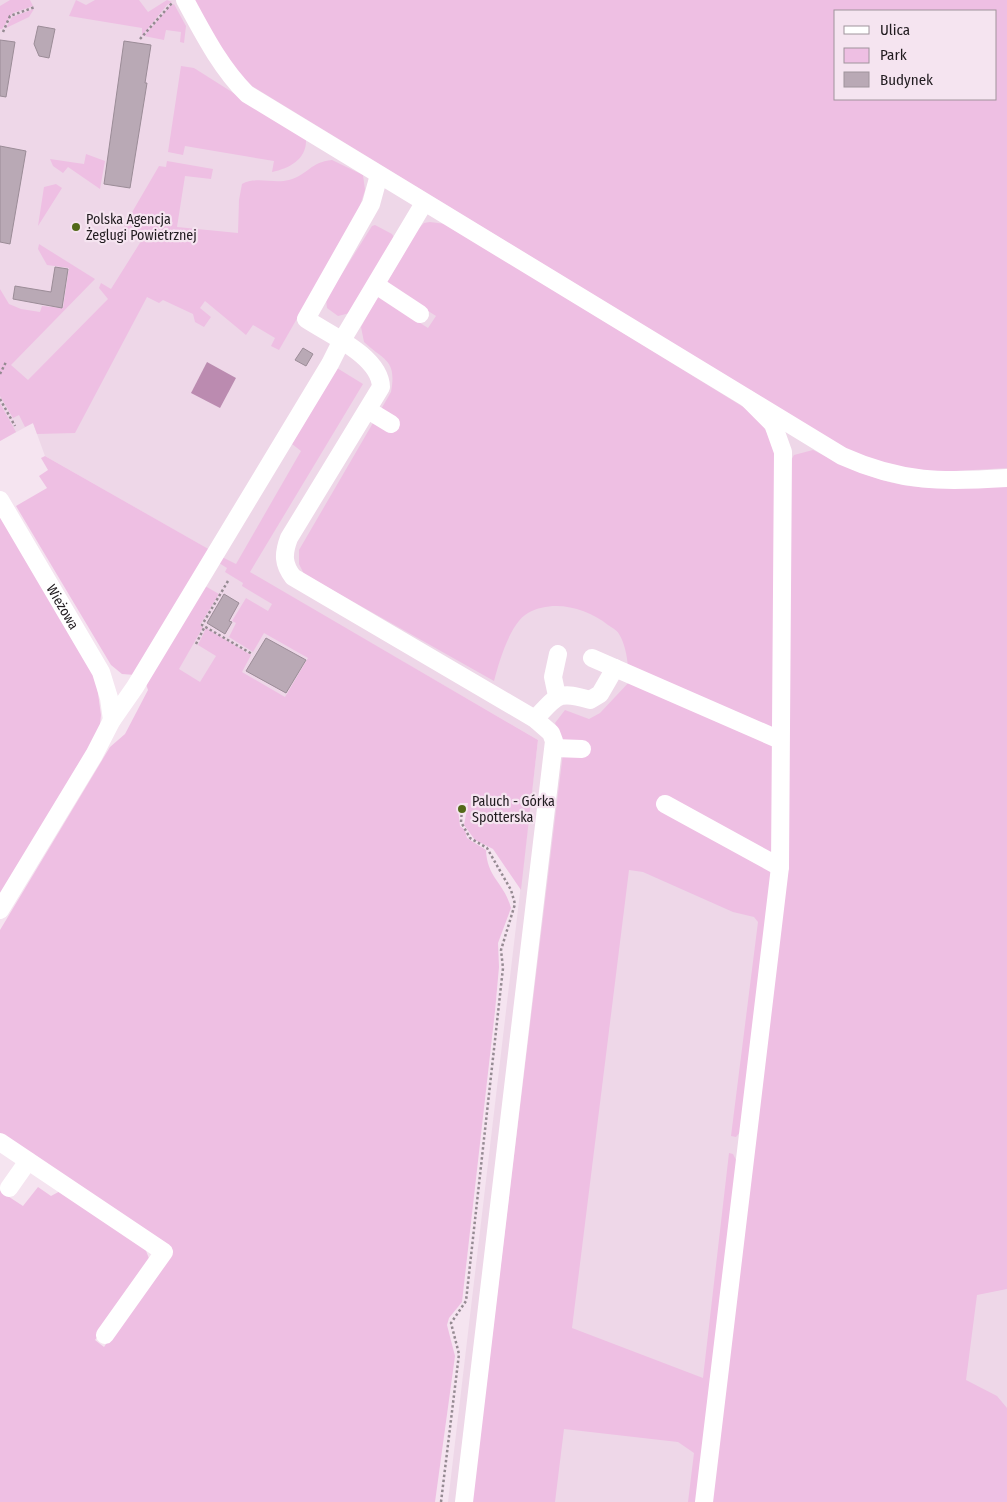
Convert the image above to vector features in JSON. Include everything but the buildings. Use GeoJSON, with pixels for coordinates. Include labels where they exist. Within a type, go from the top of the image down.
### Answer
{"type":"FeatureCollection","features":[{"type":"Feature","properties":{"kind":"lane"},"geometry":{"type":"LineString","coordinates":[[179,1],[233,80],[247,94],[424,204],[842,456],[870,469],[930,481],[1007,478]]}},
{"type":"Feature","properties":{"kind":"lane"},"geometry":{"type":"LineString","coordinates":[[379,175],[372,204],[306,319],[373,363],[381,379],[381,387],[289,538],[284,550],[286,568],[293,577],[535,718],[551,732],[554,748],[464,1502]]}},
{"type":"Feature","properties":{"kind":"lane"},"geometry":{"type":"LineString","coordinates":[[0,910],[94,755],[112,720],[216,554],[424,204]]}},
{"type":"Feature","properties":{"kind":"lane"},"geometry":{"type":"LineString","coordinates":[[376,285],[420,314]]}},
{"type":"Feature","properties":{"kind":"lane"},"geometry":{"type":"LineString","coordinates":[[704,1502],[780,867],[783,452],[773,424],[748,399]]}},
{"type":"Feature","properties":{"kind":"lane"},"geometry":{"type":"LineString","coordinates":[[368,410],[392,424]]}},
{"type":"Feature","properties":{"kind":"lane","name":"Wieżowa"},"geometry":{"type":"LineString","coordinates":[[0,500],[101,672],[109,698],[112,720]]}},
{"type":"Feature","properties":{"kind":"lane"},"geometry":{"type":"LineString","coordinates":[[557,696],[553,677],[558,654]]}},
{"type":"Feature","properties":{"kind":"lane"},"geometry":{"type":"LineString","coordinates":[[592,658],[780,740]]}},
{"type":"Feature","properties":{"kind":"lane"},"geometry":{"type":"LineString","coordinates":[[535,718],[557,696],[572,694],[590,700],[600,694],[615,668]]}},
{"type":"Feature","properties":{"kind":"lane"},"geometry":{"type":"LineString","coordinates":[[554,748],[582,748]]}},
{"type":"Feature","properties":{"kind":"lane"},"geometry":{"type":"LineString","coordinates":[[665,804],[780,867]]}},
{"type":"Feature","properties":{"kind":"lane"},"geometry":{"type":"LineString","coordinates":[[0,1142],[164,1252],[105,1335]]}},
{"type":"Feature","properties":{"kind":"lane"},"geometry":{"type":"LineString","coordinates":[[9,1188],[28,1161]]}},
{"type":"Feature","properties":{"kind":"path"},"geometry":{"type":"LineString","coordinates":[[140,39],[168,6],[179,1]]}},
{"type":"Feature","properties":{"kind":"path"},"geometry":{"type":"LineString","coordinates":[[3,32],[10,16],[35,7]]}},
{"type":"Feature","properties":{"kind":"path"},"geometry":{"type":"LineString","coordinates":[[0,374],[6,362]]}},
{"type":"Feature","properties":{"kind":"path"},"geometry":{"type":"LineString","coordinates":[[0,399],[15,426]]}},
{"type":"Feature","properties":{"kind":"path"},"geometry":{"type":"LineString","coordinates":[[228,582],[202,625],[252,654]]}},
{"type":"Feature","properties":{"kind":"path"},"geometry":{"type":"LineString","coordinates":[[196,644],[205,626]]}},
{"type":"Feature","properties":{"kind":"path"},"geometry":{"type":"LineString","coordinates":[[441,1502],[459,1354],[451,1323],[466,1301],[503,968],[501,950],[514,904],[512,890],[487,848],[470,838],[462,826],[462,810]]}},
{"type":"Feature","properties":{"kind":"shaded area"},"geometry":{"type":"Polygon","coordinates":[[[0,0],[1007,0],[1007,1502],[448,1502],[538,740],[352,632],[254,773],[148,690],[222,557],[45,456],[33,423],[0,441],[0,0]]]}},
{"type":"Feature","properties":{"kind":"shaded area"},"geometry":{"type":"Polygon","coordinates":[[[207,362],[236,378],[220,408],[191,393],[207,362]]]}},
{"type":"Feature","properties":{"kind":"green space"},"geometry":{"type":"Polygon","coordinates":[[[10,0],[30,0],[33,6],[13,13],[2,29],[0,29],[0,6],[10,0]]]}},
{"type":"Feature","properties":{"kind":"green space"},"geometry":{"type":"Polygon","coordinates":[[[76,0],[86,5],[95,0],[139,0],[148,12],[167,0],[172,2],[167,5],[142,36],[142,28],[69,16],[76,0]]]}},
{"type":"Feature","properties":{"kind":"green space"},"geometry":{"type":"Polygon","coordinates":[[[194,0],[1007,0],[1007,468],[922,473],[859,457],[247,83],[230,65],[194,0]]]}},
{"type":"Feature","properties":{"kind":"green space"},"geometry":{"type":"Polygon","coordinates":[[[174,4],[186,26],[184,43],[180,42],[181,32],[166,30],[164,40],[144,36],[169,7],[174,4]]]}},
{"type":"Feature","properties":{"kind":"green space"},"geometry":{"type":"Polygon","coordinates":[[[34,9],[29,17],[6,28],[12,17],[34,9]]]}},
{"type":"Feature","properties":{"kind":"green space"},"geometry":{"type":"Polygon","coordinates":[[[181,66],[194,68],[306,139],[304,152],[296,162],[272,172],[274,161],[185,146],[183,155],[168,152],[181,66]]]}},
{"type":"Feature","properties":{"kind":"green space"},"geometry":{"type":"Polygon","coordinates":[[[86,154],[105,161],[100,189],[68,167],[63,173],[53,166],[50,159],[84,164],[86,154]]]}},
{"type":"Feature","properties":{"kind":"green space"},"geometry":{"type":"Polygon","coordinates":[[[332,160],[363,175],[365,190],[358,212],[279,350],[271,346],[275,338],[253,325],[246,335],[205,301],[200,308],[211,317],[204,327],[195,322],[193,314],[163,300],[159,303],[147,297],[75,433],[37,434],[33,423],[25,427],[19,415],[13,418],[0,396],[0,289],[9,304],[21,309],[40,312],[42,306],[63,308],[69,268],[47,265],[38,249],[39,244],[95,279],[11,365],[28,380],[108,299],[99,288],[101,283],[111,289],[143,238],[124,226],[159,166],[166,167],[167,161],[213,169],[211,179],[185,176],[177,227],[238,233],[239,200],[242,184],[259,180],[289,180],[301,175],[319,163],[332,160]]]}},
{"type":"Feature","properties":{"kind":"green space"},"geometry":{"type":"Polygon","coordinates":[[[56,184],[62,188],[38,226],[44,187],[56,184]]]}},
{"type":"Feature","properties":{"kind":"green space"},"geometry":{"type":"Polygon","coordinates":[[[424,223],[446,224],[753,413],[761,423],[768,434],[776,457],[775,733],[628,667],[624,646],[618,633],[599,619],[580,610],[559,606],[538,609],[528,613],[516,625],[506,644],[494,681],[304,574],[299,564],[299,550],[391,392],[392,373],[390,367],[383,357],[364,342],[361,327],[378,296],[428,328],[436,316],[386,284],[418,229],[424,223]]]}},
{"type":"Feature","properties":{"kind":"green space"},"geometry":{"type":"Polygon","coordinates":[[[375,225],[392,234],[395,239],[350,313],[338,316],[327,308],[326,299],[372,226],[375,225]]]}},
{"type":"Feature","properties":{"kind":"green space"},"geometry":{"type":"Polygon","coordinates":[[[337,368],[363,384],[250,572],[538,740],[521,890],[493,849],[475,840],[464,825],[468,803],[460,803],[458,809],[460,826],[465,830],[467,838],[486,850],[489,867],[508,899],[511,908],[498,943],[499,967],[495,1011],[462,1302],[449,1318],[447,1325],[455,1356],[435,1502],[0,1502],[0,1191],[23,1206],[38,1187],[51,1196],[64,1189],[143,1243],[150,1261],[95,1340],[104,1347],[169,1252],[0,1137],[0,930],[110,747],[125,734],[148,690],[146,684],[205,586],[219,594],[200,625],[203,627],[179,669],[200,682],[216,656],[198,645],[206,628],[251,655],[242,672],[285,697],[308,658],[264,633],[253,652],[229,637],[236,623],[232,621],[246,598],[268,611],[272,604],[242,586],[243,583],[225,572],[227,568],[219,563],[222,557],[236,564],[301,451],[292,444],[337,368]]]}},
{"type":"Feature","properties":{"kind":"green space"},"geometry":{"type":"Polygon","coordinates":[[[0,403],[16,432],[0,441],[0,403]]]}},
{"type":"Feature","properties":{"kind":"green space"},"geometry":{"type":"Polygon","coordinates":[[[813,450],[868,475],[903,485],[941,488],[1007,483],[1007,1289],[977,1295],[966,1380],[997,1396],[1007,1408],[1007,1502],[712,1502],[787,865],[790,462],[794,455],[813,450]]]}},
{"type":"Feature","properties":{"kind":"green space"},"geometry":{"type":"Polygon","coordinates":[[[45,456],[212,551],[135,675],[122,674],[111,665],[16,506],[47,488],[39,476],[48,470],[41,458],[45,456]]]}},
{"type":"Feature","properties":{"kind":"green space"},"geometry":{"type":"Polygon","coordinates":[[[0,506],[96,679],[101,715],[100,725],[93,746],[0,897],[0,506]]]}},
{"type":"Feature","properties":{"kind":"green space"},"geometry":{"type":"Polygon","coordinates":[[[631,680],[774,746],[773,872],[740,1132],[736,1137],[731,1136],[758,922],[754,917],[733,912],[643,872],[629,870],[572,1328],[703,1378],[729,1153],[733,1154],[739,1166],[698,1502],[688,1502],[694,1453],[678,1442],[564,1429],[555,1502],[472,1502],[563,753],[562,740],[555,723],[565,710],[589,719],[600,713],[631,680]]]}},
{"type":"Feature","properties":{"kind":"place","name":"Polska Agencja Żeglugi Powietrznej"},"geometry":{"type":"Point","coordinates":[76,227]}},
{"type":"Feature","properties":{"kind":"place","name":"Paluch - Górka Spotterska"},"geometry":{"type":"Point","coordinates":[462,809]}}]}
